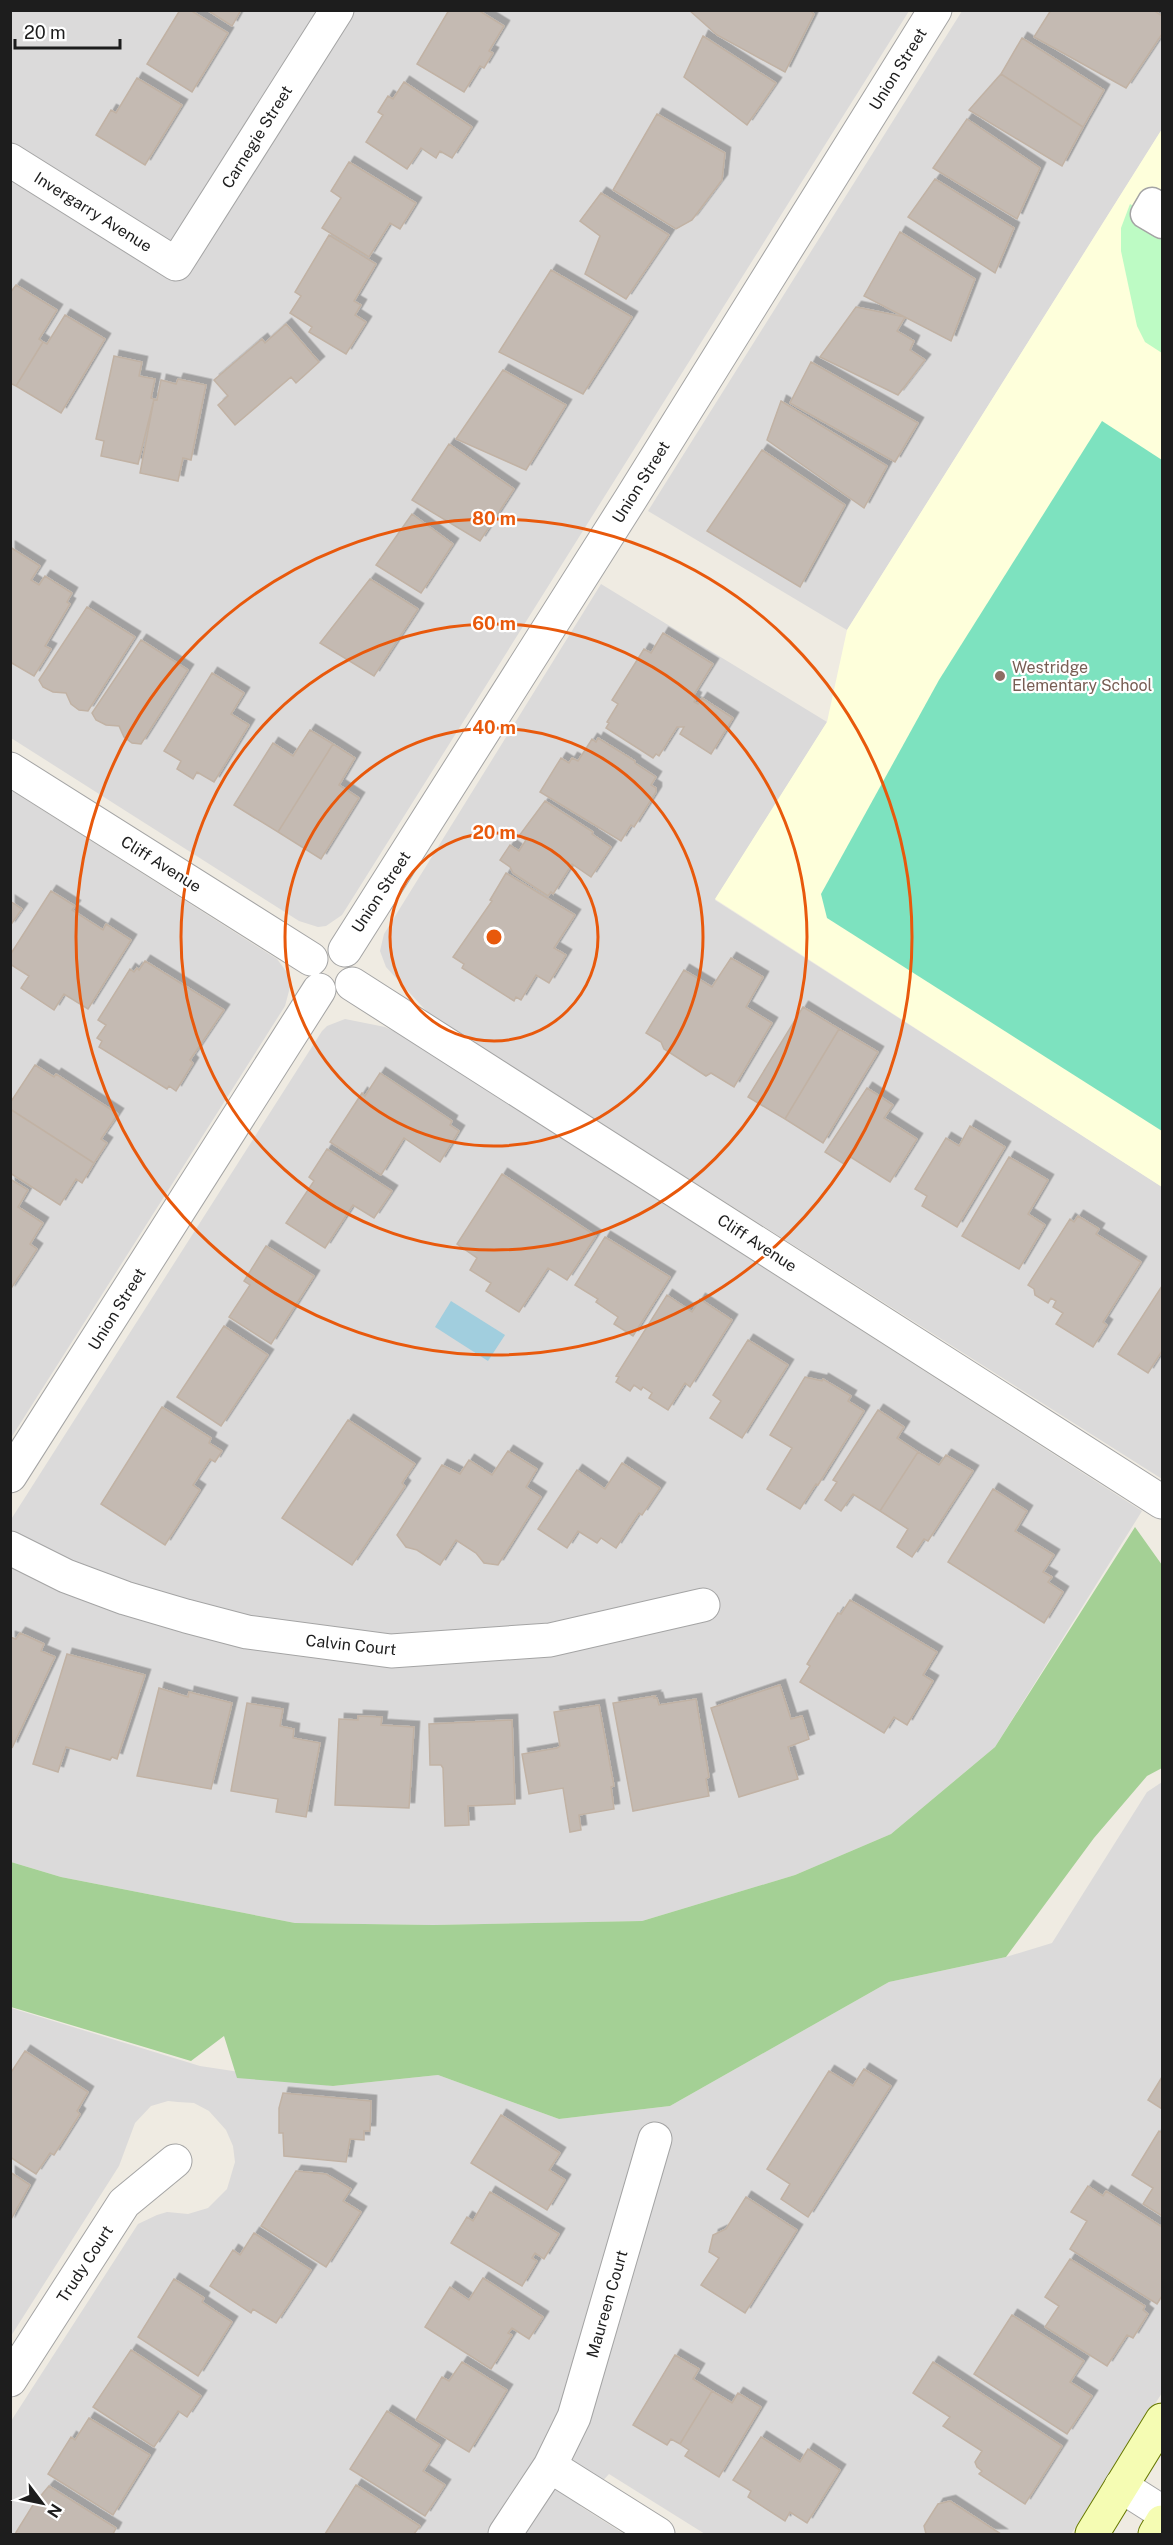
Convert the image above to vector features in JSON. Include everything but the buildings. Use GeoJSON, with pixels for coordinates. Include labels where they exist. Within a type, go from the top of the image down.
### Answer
{"type":"FeatureCollection","features":[{"type":"Feature","properties":{"kind":"main road"},"geometry":{"type":"LineString","coordinates":[[1092,2535],[1162,2420]]}},
{"type":"Feature","properties":{"kind":"main road"},"geometry":{"type":"LineString","coordinates":[[1155,2535],[1162,2522]]}},
{"type":"Feature","properties":{"kind":"street","name":"Carnegie Street"},"geometry":{"type":"LineString","coordinates":[[176,264],[337,10]]}},
{"type":"Feature","properties":{"kind":"street","name":"Union Street"},"geometry":{"type":"LineString","coordinates":[[345,950],[611,530],[934,10]]}},
{"type":"Feature","properties":{"kind":"street","name":"Invergarry Avenue"},"geometry":{"type":"LineString","coordinates":[[10,160],[176,264]]}},
{"type":"Feature","properties":{"kind":"street"},"geometry":{"type":"LineString","coordinates":[[1162,208],[1152,202],[1145,214],[1162,224]]}},
{"type":"Feature","properties":{"kind":"street","name":"Cliff Avenue"},"geometry":{"type":"LineString","coordinates":[[10,769],[311,959]]}},
{"type":"Feature","properties":{"kind":"street"},"geometry":{"type":"LineString","coordinates":[[329,947],[345,950],[356,969],[352,984],[340,993],[326,994],[310,980],[311,959],[329,947]]}},
{"type":"Feature","properties":{"kind":"street","name":"Cliff Avenue"},"geometry":{"type":"LineString","coordinates":[[352,984],[1162,1502]]}},
{"type":"Feature","properties":{"kind":"street","name":"Union Street"},"geometry":{"type":"LineString","coordinates":[[10,1476],[319,990]]}},
{"type":"Feature","properties":{"kind":"street","name":"Calvin Court"},"geometry":{"type":"LineString","coordinates":[[10,1548],[66,1576],[125,1598],[186,1616],[247,1632],[391,1651],[550,1640],[703,1605]]}},
{"type":"Feature","properties":{"kind":"street","name":"Maureen Court"},"geometry":{"type":"LineString","coordinates":[[505,2535],[550,2466],[574,2417],[656,2139]]}},
{"type":"Feature","properties":{"kind":"street","name":"Trudy Court"},"geometry":{"type":"LineString","coordinates":[[10,2380],[124,2203],[174,2162]]}},
{"type":"Feature","properties":{"kind":"street"},"geometry":{"type":"LineString","coordinates":[[550,2466],[658,2535]]}},
{"type":"Feature","properties":{"kind":"street"},"geometry":{"type":"LineString","coordinates":[[1121,2486],[1162,2512]]}},
{"type":"Feature","properties":{"kind":"shaded area"},"geometry":{"type":"Polygon","coordinates":[[[10,11],[909,11],[342,915],[326,926],[318,927],[299,921],[11,738],[10,11]]]}},
{"type":"Feature","properties":{"kind":"shaded area"},"geometry":{"type":"Polygon","coordinates":[[[962,11],[1162,11],[1162,129],[847,630],[648,511],[962,11]]]}},
{"type":"Feature","properties":{"kind":"shaded area","name":"Westridge Elementary School"},"geometry":{"type":"Polygon","coordinates":[[[1162,129],[1162,1187],[715,899],[827,722],[847,630],[1162,129]]]}},
{"type":"Feature","properties":{"kind":"shaded area"},"geometry":{"type":"Polygon","coordinates":[[[601,584],[827,722],[715,900],[1162,1187],[1162,1479],[429,1014],[386,967],[380,951],[384,934],[601,584]]]}},
{"type":"Feature","properties":{"kind":"shaded area"},"geometry":{"type":"Polygon","coordinates":[[[11,790],[277,959],[289,975],[290,987],[285,1006],[11,1438],[11,790]]]}},
{"type":"Feature","properties":{"kind":"shaded area"},"geometry":{"type":"Polygon","coordinates":[[[345,1019],[385,1027],[400,1034],[1142,1511],[995,1747],[891,1834],[795,1875],[642,1921],[433,1925],[295,1923],[61,1877],[11,1862],[10,1521],[322,1031],[327,1026],[345,1019]]]}},
{"type":"Feature","properties":{"kind":"shaded area"},"geometry":{"type":"Polygon","coordinates":[[[1162,1782],[1162,2393],[1071,2534],[705,2534],[609,2474],[580,2506],[624,2534],[11,2534],[11,2421],[138,2224],[167,2212],[188,2214],[208,2208],[227,2189],[235,2162],[233,2146],[226,2130],[209,2111],[194,2103],[168,2101],[151,2106],[135,2123],[119,2166],[11,2336],[11,2008],[200,2066],[333,2086],[438,2075],[559,2119],[670,2106],[889,1982],[1006,1957],[1052,1943],[1147,1792],[1162,1782]]]}},
{"type":"Feature","properties":{"kind":"green space"},"geometry":{"type":"Polygon","coordinates":[[[1130,204],[1162,224],[1162,353],[1145,342],[1137,326],[1121,251],[1121,228],[1130,204]]]}},
{"type":"Feature","properties":{"kind":"green space"},"geometry":{"type":"Polygon","coordinates":[[[1102,421],[1162,460],[1162,1131],[827,918],[821,894],[939,680],[1102,421]]]}},
{"type":"Feature","properties":{"kind":"green space"},"geometry":{"type":"Polygon","coordinates":[[[1135,1527],[1162,1565],[1162,1768],[1147,1776],[1094,1838],[1006,1957],[889,1982],[670,2106],[559,2119],[438,2075],[333,2086],[237,2078],[224,2036],[191,2061],[11,2007],[11,1862],[61,1877],[295,1923],[433,1925],[642,1921],[795,1875],[891,1834],[995,1747],[1135,1527]]]}},
{"type":"Feature","properties":{"kind":"water"},"geometry":{"type":"Polygon","coordinates":[[[451,1301],[505,1335],[488,1361],[435,1327],[451,1301]]]}},
{"type":"Feature","properties":{"kind":"place","name":"Westridge Elementary School"},"geometry":{"type":"Point","coordinates":[1000,676]}}]}
